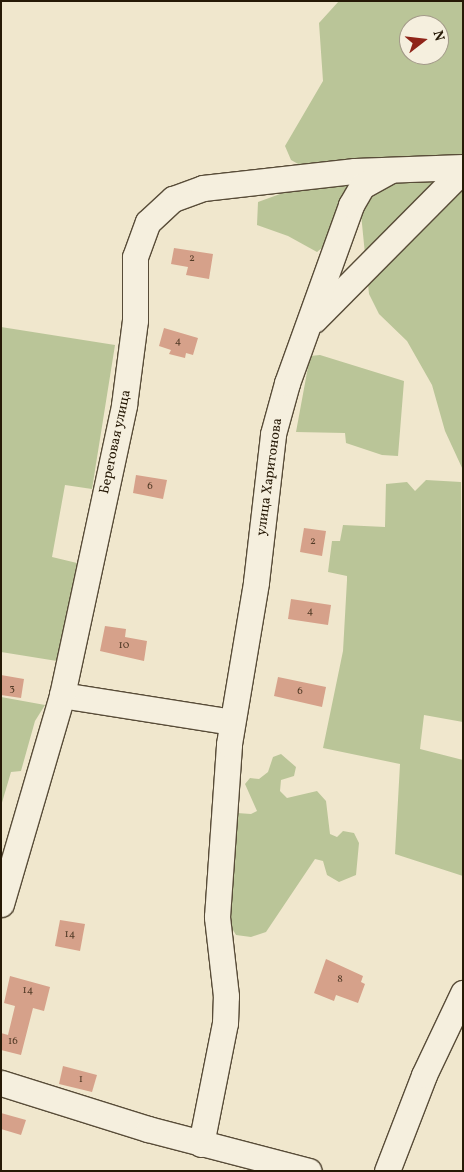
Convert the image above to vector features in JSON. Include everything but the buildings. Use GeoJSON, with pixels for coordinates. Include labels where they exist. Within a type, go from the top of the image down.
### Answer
{"type":"FeatureCollection","features":[{"type":"Feature","properties":{"kind":"street","name":"Береговая улица"},"geometry":{"type":"LineString","coordinates":[[1,904],[62,695],[124,405],[135,320],[136,257],[148,222],[173,199],[203,188],[336,173],[463,168]]}},
{"type":"Feature","properties":{"kind":"street"},"geometry":{"type":"LineString","coordinates":[[308,325],[463,168]]}},
{"type":"Feature","properties":{"kind":"street","name":"улица Харитонова"},"geometry":{"type":"LineString","coordinates":[[201,1144],[226,1016],[218,885],[232,722],[256,582],[273,434],[287,383],[356,194],[370,179],[389,171]]}},
{"type":"Feature","properties":{"kind":"street"},"geometry":{"type":"LineString","coordinates":[[62,695],[232,722]]}},
{"type":"Feature","properties":{"kind":"street"},"geometry":{"type":"LineString","coordinates":[[387,1171],[424,1075],[463,993]]}},
{"type":"Feature","properties":{"kind":"street"},"geometry":{"type":"LineString","coordinates":[[1,1083],[95,1114],[201,1144],[257,1165],[310,1171]]}},
{"type":"Feature","properties":{"kind":"green space"},"geometry":{"type":"Polygon","coordinates":[[[339,1],[463,1],[463,470],[445,431],[432,385],[407,341],[379,314],[369,294],[360,204],[341,232],[317,252],[288,236],[257,225],[258,202],[291,190],[309,170],[291,160],[285,146],[323,81],[319,23],[339,1]]]}},
{"type":"Feature","properties":{"kind":"green space"},"geometry":{"type":"Polygon","coordinates":[[[1,327],[115,345],[92,489],[65,485],[52,557],[77,563],[57,661],[1,652],[1,327]]]}},
{"type":"Feature","properties":{"kind":"green space"},"geometry":{"type":"Polygon","coordinates":[[[320,355],[404,381],[398,456],[382,455],[346,443],[345,433],[296,432],[310,356],[320,355]]]}},
{"type":"Feature","properties":{"kind":"green space"},"geometry":{"type":"Polygon","coordinates":[[[426,480],[461,482],[463,722],[424,715],[420,749],[463,760],[463,876],[395,854],[400,764],[323,748],[343,651],[347,580],[347,576],[328,572],[332,541],[340,541],[343,525],[385,527],[386,484],[407,482],[415,491],[426,480]]]}},
{"type":"Feature","properties":{"kind":"green space"},"geometry":{"type":"Polygon","coordinates":[[[1,697],[45,705],[35,721],[21,771],[11,772],[1,806],[1,697]]]}},
{"type":"Feature","properties":{"kind":"green space"},"geometry":{"type":"Polygon","coordinates":[[[281,754],[296,767],[294,776],[281,780],[280,791],[287,798],[317,791],[326,801],[330,834],[337,837],[343,831],[354,833],[359,843],[356,875],[339,882],[327,875],[323,861],[315,859],[266,932],[251,937],[236,935],[230,925],[227,906],[231,820],[237,813],[251,814],[257,811],[245,784],[250,778],[259,779],[268,772],[273,757],[281,754]]]}}]}
